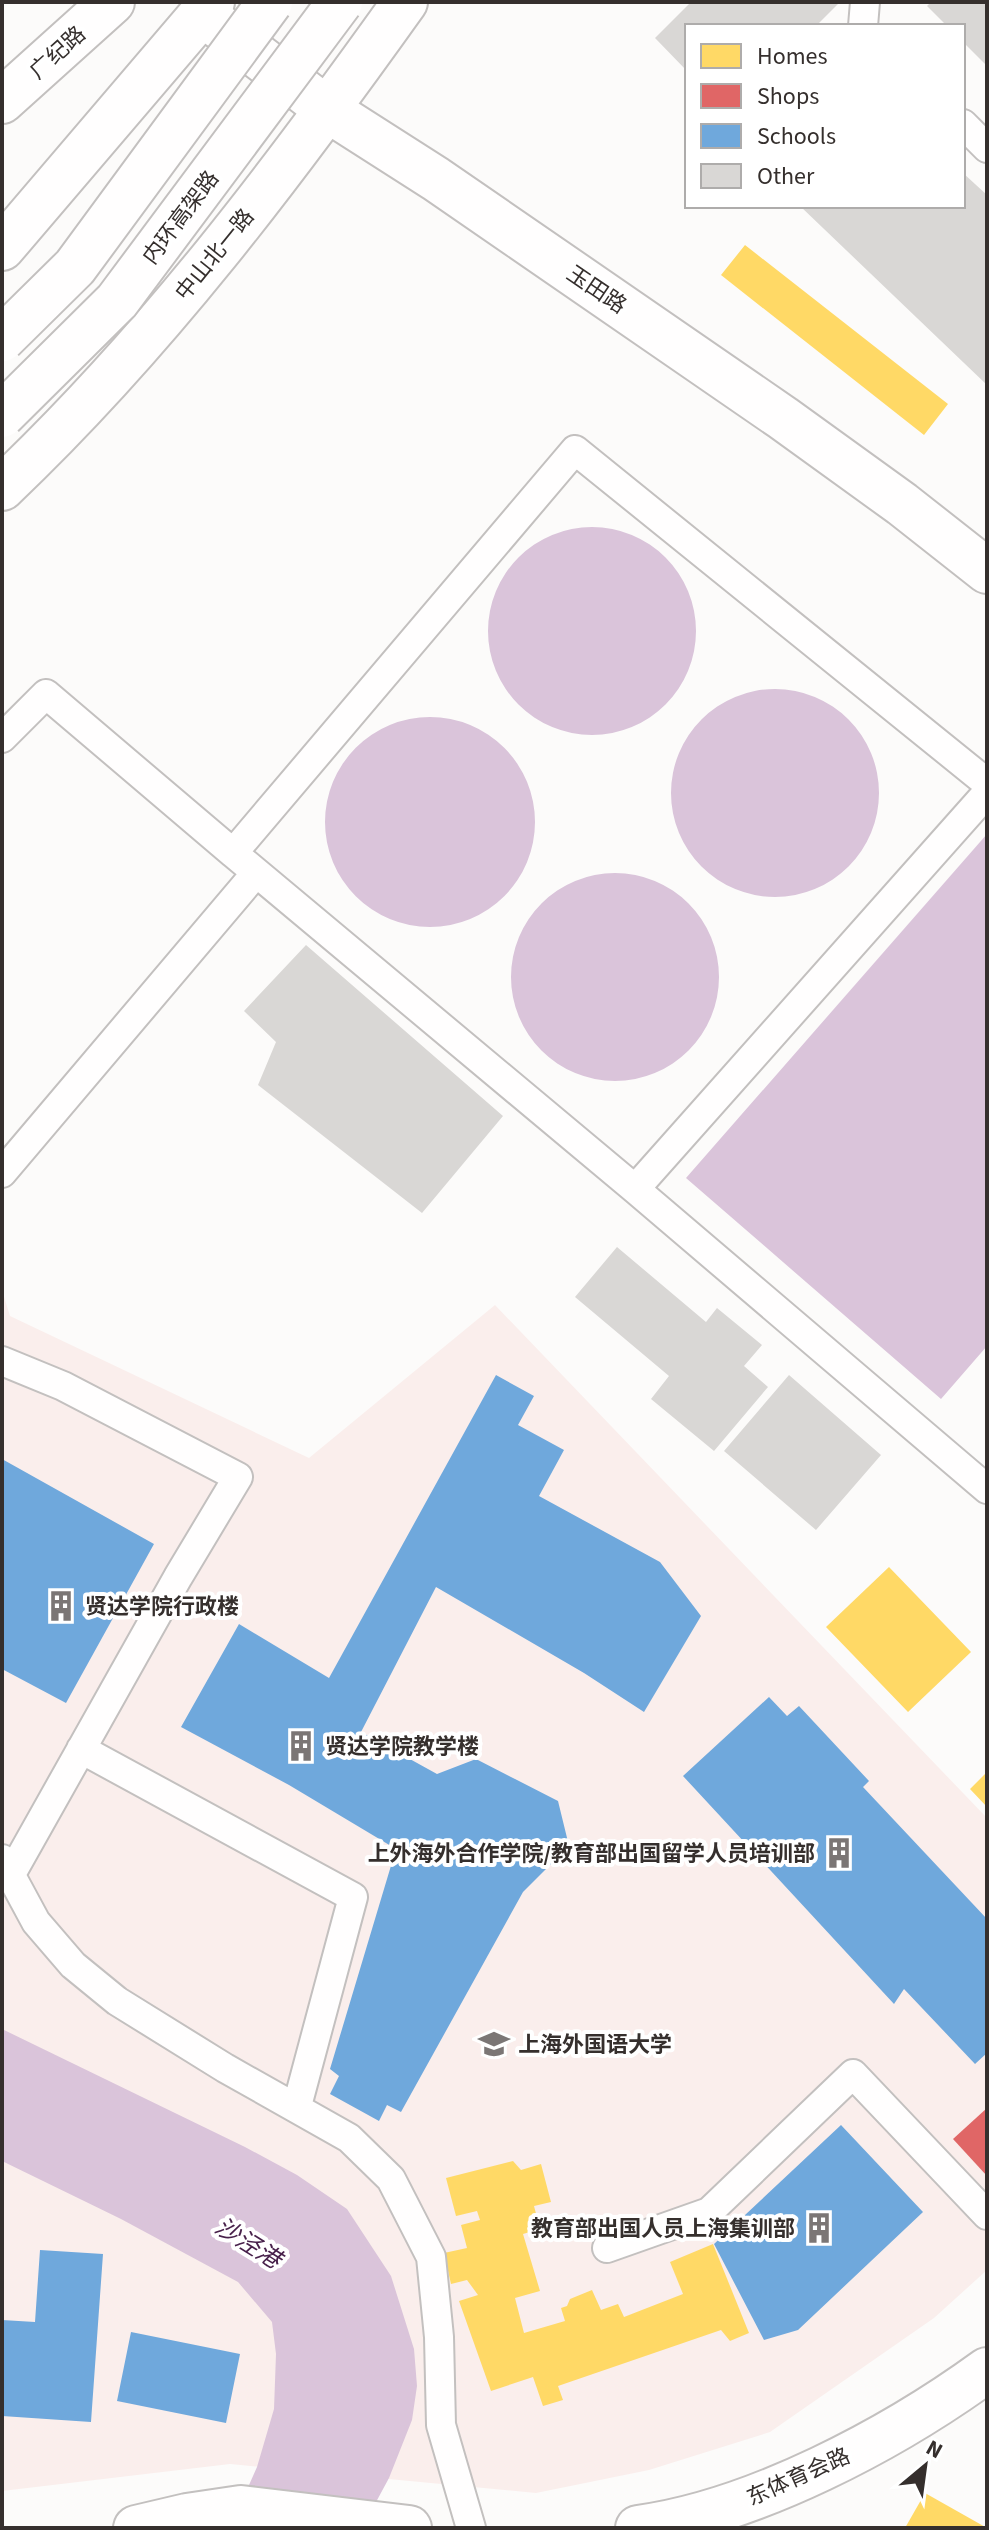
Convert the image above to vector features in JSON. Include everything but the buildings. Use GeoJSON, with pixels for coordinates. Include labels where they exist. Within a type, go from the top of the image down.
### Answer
{"type":"FeatureCollection","features":[{"type":"Feature","properties":{"kind":"main road","name":"广纪路"},"geometry":{"type":"LineString","coordinates":[[2,101],[112,2]]}},
{"type":"Feature","properties":{"kind":"main road"},"geometry":{"type":"LineString","coordinates":[[2,339],[75,267],[270,2]]}},
{"type":"Feature","properties":{"kind":"main road","name":"内环高架路"},"geometry":{"type":"LineString","coordinates":[[2,415],[117,301],[340,2]]}},
{"type":"Feature","properties":{"kind":"main road","name":"中山北一路"},"geometry":{"type":"LineString","coordinates":[[2,488],[55,438],[244,219],[328,110],[405,2]]}},
{"type":"Feature","properties":{"kind":"main road"},"geometry":{"type":"LineString","coordinates":[[2,248],[201,6]]}},
{"type":"Feature","properties":{"kind":"main road","name":"玉田路"},"geometry":{"type":"LineString","coordinates":[[201,6],[328,110],[436,179],[771,409],[902,504],[987,571]]}},
{"type":"Feature","properties":{"kind":"main road","name":"东体育会路"},"geometry":{"type":"LineString","coordinates":[[638,2528],[732,2519],[777,2487],[857,2449],[959,2391],[987,2370]]}},
{"type":"Feature","properties":{"kind":"main road"},"geometry":{"type":"LineString","coordinates":[[136,2528],[222,2510],[261,2509],[400,2527]]}},
{"type":"Feature","properties":{"kind":"lane"},"geometry":{"type":"LineString","coordinates":[[863,24],[865,2]]}},
{"type":"Feature","properties":{"kind":"lane"},"geometry":{"type":"LineString","coordinates":[[965,126],[987,148]]}},
{"type":"Feature","properties":{"kind":"lane"},"geometry":{"type":"LineString","coordinates":[[233,853],[575,450],[987,783]]}},
{"type":"Feature","properties":{"kind":"lane"},"geometry":{"type":"LineString","coordinates":[[2,738],[46,694],[987,1489]]}},
{"type":"Feature","properties":{"kind":"lane"},"geometry":{"type":"LineString","coordinates":[[635,1189],[987,793]]}},
{"type":"Feature","properties":{"kind":"lane"},"geometry":{"type":"LineString","coordinates":[[2,1173],[256,873]]}},
{"type":"Feature","properties":{"kind":"lane"},"geometry":{"type":"LineString","coordinates":[[2,1361],[63,1386],[238,1477],[81,1749],[6,1867],[36,1922],[73,1965],[117,2001],[225,2068],[349,2138],[391,2179],[431,2257],[439,2337],[441,2425],[471,2528]]}},
{"type":"Feature","properties":{"kind":"lane"},"geometry":{"type":"LineString","coordinates":[[81,1749],[353,1897],[297,2106]]}},
{"type":"Feature","properties":{"kind":"lane"},"geometry":{"type":"LineString","coordinates":[[607,2248],[709,2212],[853,2074],[987,2215]]}},
{"type":"Feature","properties":{"kind":"shaded area","name":"上海外国语大学"},"geometry":{"type":"Polygon","coordinates":[[[2,1290],[10,1316],[309,1458],[495,1305],[987,1818],[987,2270],[934,2318],[770,2432],[649,2470],[536,2493],[230,2464],[2,2491],[2,1290]]]}},
{"type":"Feature","properties":{"kind":"water"},"geometry":{"type":"Polygon","coordinates":[[[592,527],[632,534],[666,557],[689,591],[696,631],[689,671],[666,705],[632,728],[592,735],[552,728],[518,705],[495,671],[488,631],[495,591],[518,557],[552,534],[592,527]]]}},
{"type":"Feature","properties":{"kind":"water"},"geometry":{"type":"Polygon","coordinates":[[[775,689],[815,697],[849,719],[871,753],[879,793],[871,833],[849,867],[815,889],[775,897],[735,889],[701,867],[679,833],[671,793],[679,753],[701,719],[735,697],[775,689]]]}},
{"type":"Feature","properties":{"kind":"water"},"geometry":{"type":"Polygon","coordinates":[[[430,717],[470,725],[504,748],[527,782],[535,822],[527,862],[504,896],[470,919],[430,927],[390,919],[356,896],[333,862],[325,822],[333,782],[356,748],[390,725],[430,717]]]}},
{"type":"Feature","properties":{"kind":"water"},"geometry":{"type":"Polygon","coordinates":[[[987,834],[987,1346],[941,1399],[686,1178],[987,834]]]}},
{"type":"Feature","properties":{"kind":"water"},"geometry":{"type":"Polygon","coordinates":[[[615,873],[655,881],[689,903],[711,937],[719,977],[711,1017],[689,1051],[655,1073],[615,1081],[575,1073],[541,1051],[519,1017],[511,977],[519,937],[541,903],[575,881],[615,873]]]}},
{"type":"Feature","properties":{"kind":"water","name":"沙泾港"},"geometry":{"type":"Polygon","coordinates":[[[2,2029],[245,2147],[297,2175],[347,2209],[391,2276],[414,2349],[417,2386],[412,2420],[389,2478],[362,2528],[230,2528],[257,2467],[274,2409],[276,2354],[272,2322],[238,2282],[121,2219],[2,2161],[2,2029]]]}},
{"type":"Feature","properties":{"kind":"place","name":"贤达学院行政楼"},"geometry":{"type":"Point","coordinates":[61,1606]}},
{"type":"Feature","properties":{"kind":"place","name":"贤达学院教学楼"},"geometry":{"type":"Point","coordinates":[301,1746]}},
{"type":"Feature","properties":{"kind":"place","name":"上外海外合作学院/教育部出国留学人员培训部"},"geometry":{"type":"Point","coordinates":[839,1853]}},
{"type":"Feature","properties":{"kind":"place","name":"上海外国语大学"},"geometry":{"type":"Point","coordinates":[494,2044]}},
{"type":"Feature","properties":{"kind":"place","name":"教育部出国人员上海集训部"},"geometry":{"type":"Point","coordinates":[819,2228]}}]}
